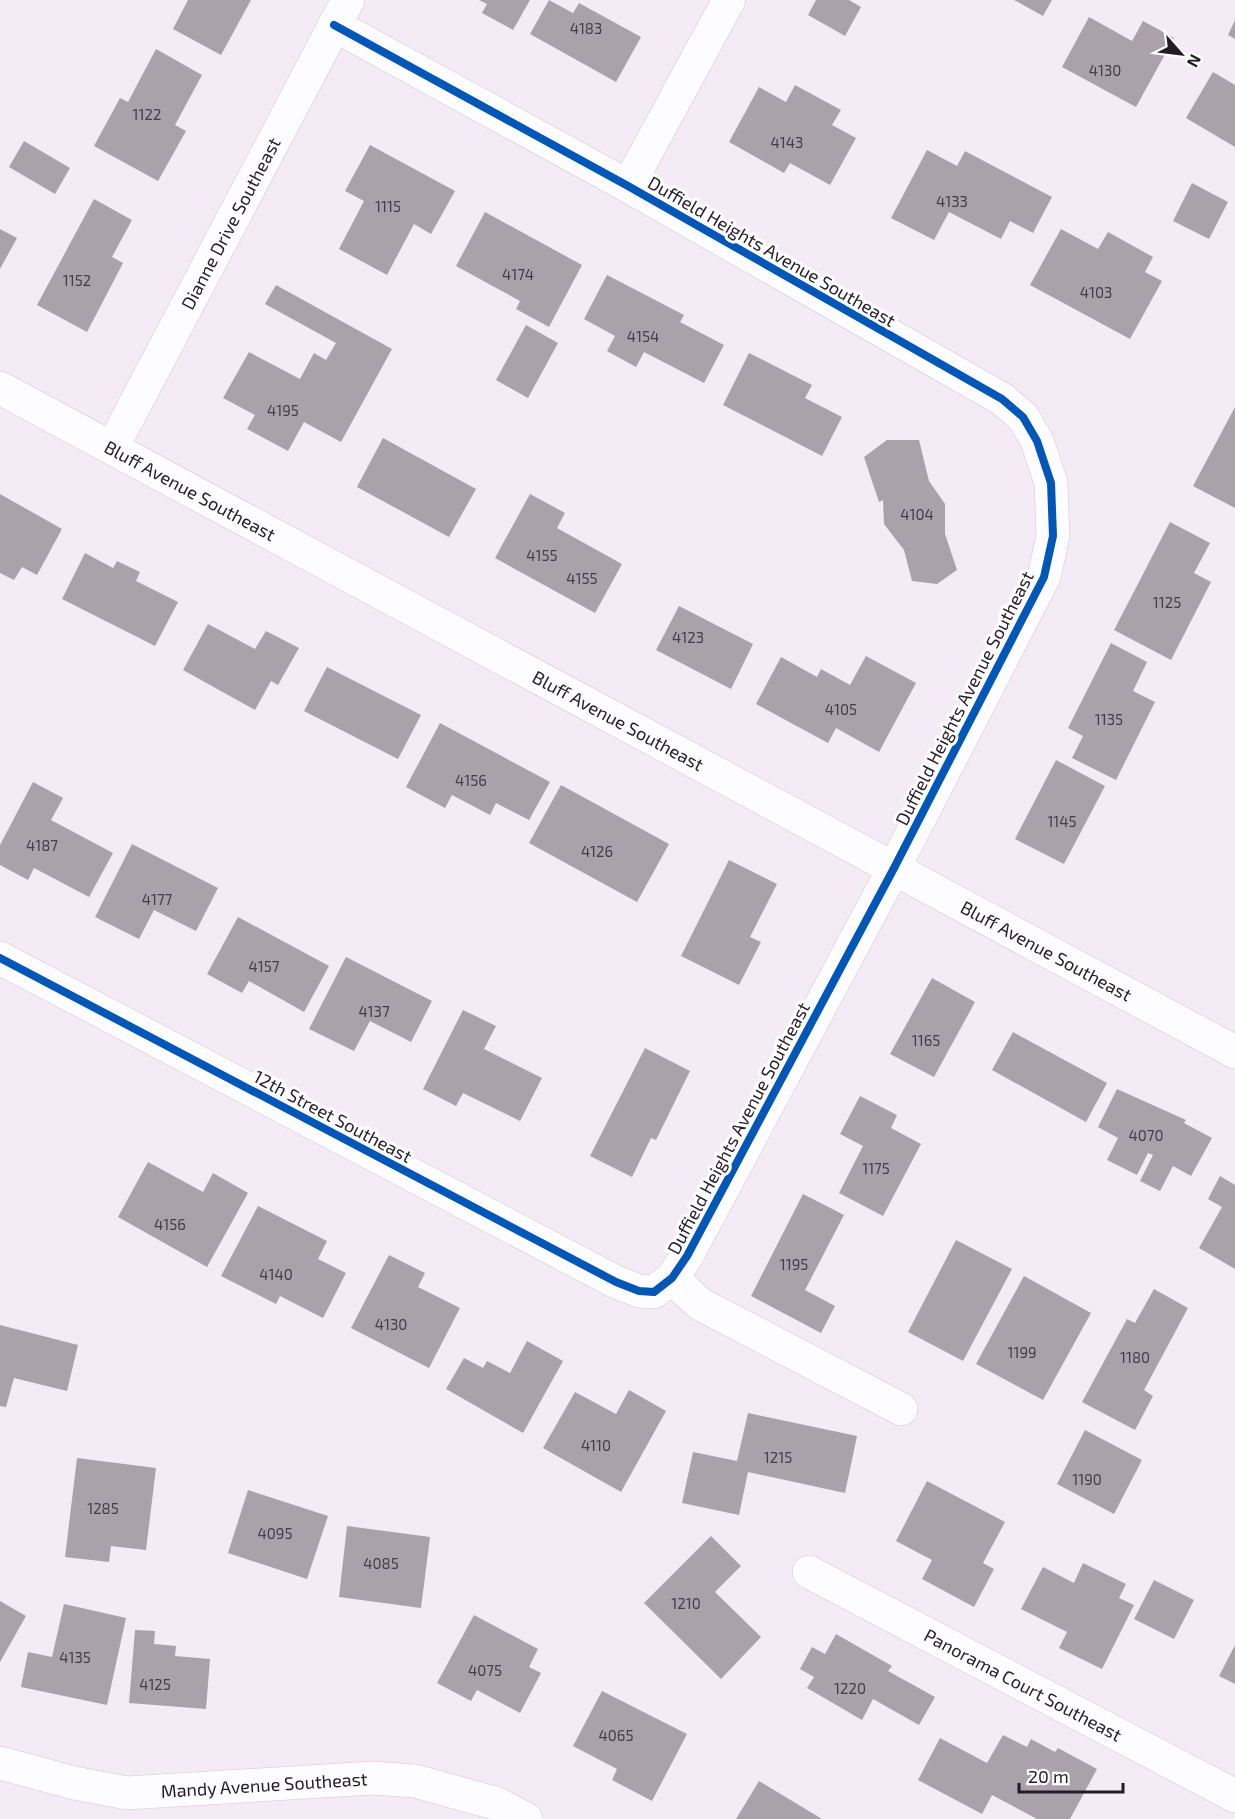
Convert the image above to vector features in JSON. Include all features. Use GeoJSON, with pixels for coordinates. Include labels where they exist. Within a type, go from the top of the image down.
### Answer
{"type":"FeatureCollection","features":[{"type":"Feature","properties":{"kind":"street"},"geometry":{"type":"LineString","coordinates":[[628,186],[729,0]]}},
{"type":"Feature","properties":{"kind":"street","name":"Duffield Heights Avenue Southeast"},"geometry":{"type":"LineString","coordinates":[[341,13],[628,186],[1002,399],[1023,417],[1037,441],[1051,483],[1054,508],[1053,536],[1044,577],[893,870],[687,1256],[663,1285]]}},
{"type":"Feature","properties":{"kind":"street","name":"Dianne Drive Southeast"},"geometry":{"type":"LineString","coordinates":[[112,448],[341,13]]}},
{"type":"Feature","properties":{"kind":"street","name":"Bluff Avenue Southeast"},"geometry":{"type":"LineString","coordinates":[[0,388],[1235,1052]]}},
{"type":"Feature","properties":{"kind":"street","name":"12th Street Southeast"},"geometry":{"type":"LineString","coordinates":[[0,958],[616,1282],[639,1291],[663,1285]]}},
{"type":"Feature","properties":{"kind":"street"},"geometry":{"type":"LineString","coordinates":[[663,1285],[902,1409]]}},
{"type":"Feature","properties":{"kind":"street","name":"Panorama Court Southeast"},"geometry":{"type":"LineString","coordinates":[[809,1572],[1235,1796]]}},
{"type":"Feature","properties":{"kind":"street","name":"Mandy Avenue Southeast"},"geometry":{"type":"LineString","coordinates":[[0,1762],[74,1784],[126,1806],[372,1778],[415,1781],[498,1804],[526,1819]]}},
{"type":"Feature","properties":{"kind":"building"},"geometry":{"type":"Polygon","coordinates":[[[188,0],[251,0],[221,55],[173,29],[188,0]]]}},
{"type":"Feature","properties":{"kind":"building"},"geometry":{"type":"Polygon","coordinates":[[[479,0],[530,0],[513,30],[482,13],[487,4],[479,0]]]}},
{"type":"Feature","properties":{"kind":"building"},"geometry":{"type":"Polygon","coordinates":[[[549,0],[573,13],[579,3],[641,37],[616,82],[530,34],[549,0]]]}},
{"type":"Feature","properties":{"kind":"building"},"geometry":{"type":"Polygon","coordinates":[[[816,0],[849,0],[861,7],[845,36],[808,15],[816,0]]]}},
{"type":"Feature","properties":{"kind":"building"},"geometry":{"type":"Polygon","coordinates":[[[1014,0],[1052,0],[1043,16],[1014,0]]]}},
{"type":"Feature","properties":{"kind":"building"},"geometry":{"type":"Polygon","coordinates":[[[1089,17],[1132,41],[1143,21],[1174,38],[1136,107],[1062,67],[1089,17]]]}},
{"type":"Feature","properties":{"kind":"building"},"geometry":{"type":"Polygon","coordinates":[[[1235,20],[1235,39],[1228,35],[1235,20]]]}},
{"type":"Feature","properties":{"kind":"building"},"geometry":{"type":"Polygon","coordinates":[[[156,49],[202,75],[175,125],[186,131],[158,181],[94,146],[120,98],[128,102],[156,49]]]}},
{"type":"Feature","properties":{"kind":"building"},"geometry":{"type":"Polygon","coordinates":[[[1213,72],[1235,85],[1235,147],[1186,118],[1213,72]]]}},
{"type":"Feature","properties":{"kind":"building"},"geometry":{"type":"Polygon","coordinates":[[[795,85],[841,110],[832,125],[856,138],[830,185],[790,163],[784,173],[729,142],[759,87],[786,102],[795,85]]]}},
{"type":"Feature","properties":{"kind":"building"},"geometry":{"type":"Polygon","coordinates":[[[24,141],[70,168],[55,194],[9,167],[24,141]]]}},
{"type":"Feature","properties":{"kind":"building"},"geometry":{"type":"Polygon","coordinates":[[[370,145],[455,191],[431,234],[414,224],[387,275],[339,249],[364,201],[345,191],[370,145]]]}},
{"type":"Feature","properties":{"kind":"building"},"geometry":{"type":"Polygon","coordinates":[[[927,150],[957,166],[965,151],[1052,197],[1033,233],[1010,221],[1001,239],[949,212],[934,240],[891,218],[927,150]]]}},
{"type":"Feature","properties":{"kind":"building"},"geometry":{"type":"Polygon","coordinates":[[[1192,183],[1228,202],[1209,239],[1173,221],[1192,183]]]}},
{"type":"Feature","properties":{"kind":"building"},"geometry":{"type":"Polygon","coordinates":[[[94,199],[132,220],[112,257],[123,263],[87,332],[37,305],[94,199]]]}},
{"type":"Feature","properties":{"kind":"building"},"geometry":{"type":"Polygon","coordinates":[[[485,212],[582,265],[549,327],[516,309],[520,301],[456,266],[485,212]]]}},
{"type":"Feature","properties":{"kind":"building"},"geometry":{"type":"Polygon","coordinates":[[[0,229],[17,238],[0,269],[0,229]]]}},
{"type":"Feature","properties":{"kind":"building"},"geometry":{"type":"Polygon","coordinates":[[[1061,229],[1098,249],[1108,232],[1153,257],[1145,272],[1162,281],[1130,339],[1030,285],[1061,229]]]}},
{"type":"Feature","properties":{"kind":"building"},"geometry":{"type":"Polygon","coordinates":[[[607,275],[684,315],[680,322],[724,345],[704,383],[644,352],[636,367],[607,351],[615,336],[584,319],[607,275]]]}},
{"type":"Feature","properties":{"kind":"building"},"geometry":{"type":"Polygon","coordinates":[[[276,285],[392,349],[341,442],[304,422],[288,451],[247,429],[255,415],[223,398],[249,352],[300,379],[314,353],[326,360],[336,343],[265,304],[276,285]]]}},
{"type":"Feature","properties":{"kind":"building"},"geometry":{"type":"Polygon","coordinates":[[[526,325],[558,343],[528,398],[496,380],[526,325]]]}},
{"type":"Feature","properties":{"kind":"building"},"geometry":{"type":"Polygon","coordinates":[[[749,353],[812,385],[805,398],[842,417],[822,456],[723,405],[749,353]]]}},
{"type":"Feature","properties":{"kind":"building"},"geometry":{"type":"Polygon","coordinates":[[[1235,407],[1235,508],[1193,486],[1235,407]]]}},
{"type":"Feature","properties":{"kind":"building"},"geometry":{"type":"Polygon","coordinates":[[[383,438],[476,489],[449,537],[357,487],[383,438]]]}},
{"type":"Feature","properties":{"kind":"building"},"geometry":{"type":"Polygon","coordinates":[[[887,440],[919,440],[929,481],[945,504],[945,534],[957,570],[937,584],[912,581],[904,550],[884,524],[883,500],[879,502],[864,457],[887,440]]]}},
{"type":"Feature","properties":{"kind":"building"},"geometry":{"type":"Polygon","coordinates":[[[0,494],[62,529],[37,575],[22,567],[14,580],[0,573],[0,494]]]}},
{"type":"Feature","properties":{"kind":"building"},"geometry":{"type":"Polygon","coordinates":[[[530,494],[565,513],[557,528],[622,564],[595,613],[495,558],[530,494]]]}},
{"type":"Feature","properties":{"kind":"building"},"geometry":{"type":"Polygon","coordinates":[[[1170,522],[1210,543],[1194,573],[1211,582],[1171,660],[1114,630],[1170,522]]]}},
{"type":"Feature","properties":{"kind":"building"},"geometry":{"type":"Polygon","coordinates":[[[85,553],[113,568],[117,561],[140,572],[136,581],[178,602],[155,646],[62,599],[85,553]]]}},
{"type":"Feature","properties":{"kind":"building"},"geometry":{"type":"Polygon","coordinates":[[[679,606],[753,644],[731,689],[656,650],[679,606]]]}},
{"type":"Feature","properties":{"kind":"building"},"geometry":{"type":"Polygon","coordinates":[[[208,624],[255,649],[266,631],[299,648],[278,685],[271,681],[255,710],[183,670],[208,624]]]}},
{"type":"Feature","properties":{"kind":"building"},"geometry":{"type":"Polygon","coordinates":[[[1111,643],[1147,662],[1133,691],[1155,702],[1116,780],[1072,758],[1083,736],[1068,728],[1111,643]]]}},
{"type":"Feature","properties":{"kind":"building"},"geometry":{"type":"Polygon","coordinates":[[[866,656],[916,683],[879,752],[836,728],[828,743],[756,704],[781,657],[817,677],[821,669],[850,685],[866,656]]]}},
{"type":"Feature","properties":{"kind":"building"},"geometry":{"type":"Polygon","coordinates":[[[327,667],[421,715],[398,759],[304,711],[327,667]]]}},
{"type":"Feature","properties":{"kind":"building"},"geometry":{"type":"Polygon","coordinates":[[[440,723],[550,782],[529,820],[496,803],[490,815],[452,795],[445,808],[406,787],[440,723]]]}},
{"type":"Feature","properties":{"kind":"building"},"geometry":{"type":"Polygon","coordinates":[[[1056,760],[1105,786],[1064,864],[1015,839],[1056,760]]]}},
{"type":"Feature","properties":{"kind":"building"},"geometry":{"type":"Polygon","coordinates":[[[33,782],[63,798],[51,820],[113,853],[89,897],[34,868],[28,880],[0,865],[0,845],[33,782]]]}},
{"type":"Feature","properties":{"kind":"building"},"geometry":{"type":"Polygon","coordinates":[[[561,785],[669,844],[637,902],[529,843],[561,785]]]}},
{"type":"Feature","properties":{"kind":"building"},"geometry":{"type":"Polygon","coordinates":[[[132,844],[218,888],[196,931],[154,910],[139,939],[95,917],[132,844]]]}},
{"type":"Feature","properties":{"kind":"building"},"geometry":{"type":"Polygon","coordinates":[[[729,860],[777,884],[750,937],[761,942],[739,985],[681,956],[729,860]]]}},
{"type":"Feature","properties":{"kind":"building"},"geometry":{"type":"Polygon","coordinates":[[[238,917],[329,966],[304,1012],[249,981],[242,993],[207,974],[238,917]]]}},
{"type":"Feature","properties":{"kind":"building"},"geometry":{"type":"Polygon","coordinates":[[[346,957],[432,1001],[411,1042],[370,1021],[354,1051],[309,1029],[346,957]]]}},
{"type":"Feature","properties":{"kind":"building"},"geometry":{"type":"Polygon","coordinates":[[[932,978],[975,1002],[934,1077],[890,1054],[932,978]]]}},
{"type":"Feature","properties":{"kind":"building"},"geometry":{"type":"Polygon","coordinates":[[[463,1010],[496,1026],[484,1049],[542,1078],[520,1121],[463,1093],[456,1106],[423,1089],[463,1010]]]}},
{"type":"Feature","properties":{"kind":"building"},"geometry":{"type":"Polygon","coordinates":[[[1013,1032],[1107,1083],[1086,1122],[992,1070],[1013,1032]]]}},
{"type":"Feature","properties":{"kind":"building"},"geometry":{"type":"Polygon","coordinates":[[[645,1048],[690,1071],[656,1140],[651,1138],[632,1177],[590,1156],[645,1048]]]}},
{"type":"Feature","properties":{"kind":"building"},"geometry":{"type":"Polygon","coordinates":[[[1117,1089],[1186,1120],[1184,1123],[1212,1138],[1191,1176],[1173,1166],[1160,1191],[1140,1181],[1153,1155],[1148,1153],[1137,1175],[1107,1160],[1118,1138],[1098,1127],[1117,1089]]]}},
{"type":"Feature","properties":{"kind":"building"},"geometry":{"type":"Polygon","coordinates":[[[860,1096],[897,1115],[891,1128],[921,1144],[883,1216],[839,1193],[863,1146],[840,1134],[860,1096]]]}},
{"type":"Feature","properties":{"kind":"building"},"geometry":{"type":"Polygon","coordinates":[[[148,1162],[203,1192],[213,1173],[248,1193],[207,1267],[118,1217],[148,1162]]]}},
{"type":"Feature","properties":{"kind":"building"},"geometry":{"type":"Polygon","coordinates":[[[1220,1176],[1235,1185],[1235,1269],[1199,1248],[1222,1207],[1208,1199],[1220,1176]]]}},
{"type":"Feature","properties":{"kind":"building"},"geometry":{"type":"Polygon","coordinates":[[[803,1194],[844,1215],[805,1290],[835,1306],[821,1333],[751,1296],[803,1194]]]}},
{"type":"Feature","properties":{"kind":"building"},"geometry":{"type":"Polygon","coordinates":[[[258,1206],[327,1241],[318,1259],[346,1273],[323,1318],[280,1296],[276,1304],[221,1276],[258,1206]]]}},
{"type":"Feature","properties":{"kind":"building"},"geometry":{"type":"Polygon","coordinates":[[[956,1240],[1012,1269],[963,1361],[908,1332],[956,1240]]]}},
{"type":"Feature","properties":{"kind":"building"},"geometry":{"type":"Polygon","coordinates":[[[389,1255],[425,1273],[418,1287],[460,1308],[429,1368],[351,1328],[389,1255]]]}},
{"type":"Feature","properties":{"kind":"building"},"geometry":{"type":"Polygon","coordinates":[[[1024,1276],[1091,1313],[1043,1400],[976,1364],[1024,1276]]]}},
{"type":"Feature","properties":{"kind":"building"},"geometry":{"type":"Polygon","coordinates":[[[1154,1289],[1188,1308],[1144,1390],[1153,1396],[1135,1430],[1082,1402],[1127,1319],[1135,1323],[1154,1289]]]}},
{"type":"Feature","properties":{"kind":"building"},"geometry":{"type":"Polygon","coordinates":[[[0,1325],[78,1345],[67,1391],[14,1378],[6,1407],[0,1406],[0,1325]]]}},
{"type":"Feature","properties":{"kind":"building"},"geometry":{"type":"Polygon","coordinates":[[[527,1341],[563,1361],[523,1433],[446,1389],[464,1358],[483,1368],[487,1361],[510,1373],[527,1341]]]}},
{"type":"Feature","properties":{"kind":"building"},"geometry":{"type":"Polygon","coordinates":[[[629,1390],[666,1411],[621,1492],[543,1448],[575,1392],[616,1414],[629,1390]]]}},
{"type":"Feature","properties":{"kind":"building"},"geometry":{"type":"Polygon","coordinates":[[[748,1413],[857,1436],[845,1493],[748,1472],[739,1515],[682,1503],[693,1452],[737,1461],[748,1413]]]}},
{"type":"Feature","properties":{"kind":"building"},"geometry":{"type":"Polygon","coordinates":[[[1085,1430],[1142,1460],[1114,1514],[1057,1484],[1085,1430]]]}},
{"type":"Feature","properties":{"kind":"building"},"geometry":{"type":"Polygon","coordinates":[[[77,1458],[156,1468],[146,1550],[111,1546],[109,1562],[65,1557],[77,1458]]]}},
{"type":"Feature","properties":{"kind":"building"},"geometry":{"type":"Polygon","coordinates":[[[927,1481],[1005,1522],[983,1563],[994,1569],[974,1607],[922,1579],[932,1560],[896,1541],[927,1481]]]}},
{"type":"Feature","properties":{"kind":"building"},"geometry":{"type":"Polygon","coordinates":[[[248,1490],[328,1516],[307,1579],[228,1553],[248,1490]]]}},
{"type":"Feature","properties":{"kind":"building"},"geometry":{"type":"Polygon","coordinates":[[[347,1526],[430,1537],[421,1608],[339,1597],[347,1526]]]}},
{"type":"Feature","properties":{"kind":"building"},"geometry":{"type":"Polygon","coordinates":[[[711,1536],[741,1566],[715,1592],[761,1637],[721,1679],[644,1603],[711,1536]]]}},
{"type":"Feature","properties":{"kind":"building"},"geometry":{"type":"Polygon","coordinates":[[[1083,1563],[1126,1584],[1119,1598],[1134,1605],[1102,1669],[1059,1648],[1067,1632],[1021,1609],[1043,1567],[1074,1583],[1083,1563]]]}},
{"type":"Feature","properties":{"kind":"building"},"geometry":{"type":"Polygon","coordinates":[[[1154,1580],[1194,1600],[1174,1639],[1134,1619],[1154,1580]]]}},
{"type":"Feature","properties":{"kind":"building"},"geometry":{"type":"Polygon","coordinates":[[[0,1601],[26,1616],[0,1662],[0,1601]]]}},
{"type":"Feature","properties":{"kind":"building"},"geometry":{"type":"Polygon","coordinates":[[[64,1604],[126,1618],[107,1705],[21,1687],[28,1652],[52,1657],[64,1604]]]}},
{"type":"Feature","properties":{"kind":"building"},"geometry":{"type":"Polygon","coordinates":[[[474,1615],[538,1649],[529,1667],[541,1673],[520,1713],[477,1690],[471,1701],[437,1683],[474,1615]]]}},
{"type":"Feature","properties":{"kind":"building"},"geometry":{"type":"Polygon","coordinates":[[[135,1630],[155,1631],[154,1644],[176,1646],[175,1656],[210,1659],[206,1709],[129,1703],[135,1630]]]}},
{"type":"Feature","properties":{"kind":"building"},"geometry":{"type":"Polygon","coordinates":[[[836,1634],[892,1666],[888,1671],[935,1697],[919,1725],[873,1699],[862,1720],[807,1688],[814,1677],[800,1669],[812,1647],[825,1654],[836,1634]]]}},
{"type":"Feature","properties":{"kind":"building"},"geometry":{"type":"Polygon","coordinates":[[[1235,1645],[1235,1684],[1219,1676],[1235,1645]]]}},
{"type":"Feature","properties":{"kind":"building"},"geometry":{"type":"Polygon","coordinates":[[[602,1691],[687,1734],[652,1801],[612,1780],[617,1769],[573,1746],[602,1691]]]}},
{"type":"Feature","properties":{"kind":"building"},"geometry":{"type":"Polygon","coordinates":[[[1003,1735],[1027,1747],[1031,1739],[1055,1752],[1058,1748],[1097,1769],[1070,1819],[1037,1819],[992,1795],[982,1814],[918,1780],[940,1738],[987,1763],[1003,1735]]]}},
{"type":"Feature","properties":{"kind":"building"},"geometry":{"type":"Polygon","coordinates":[[[759,1781],[822,1819],[736,1819],[759,1781]]]}},
{"type":"Feature","properties":{"kind":"cycle path"},"geometry":{"type":"LineString","coordinates":[[0,958],[616,1282],[639,1291],[654,1292],[672,1278],[687,1256],[893,870],[1044,577],[1053,536],[1051,483],[1037,441],[1023,417],[1002,399],[628,186],[334,25]]}}]}
